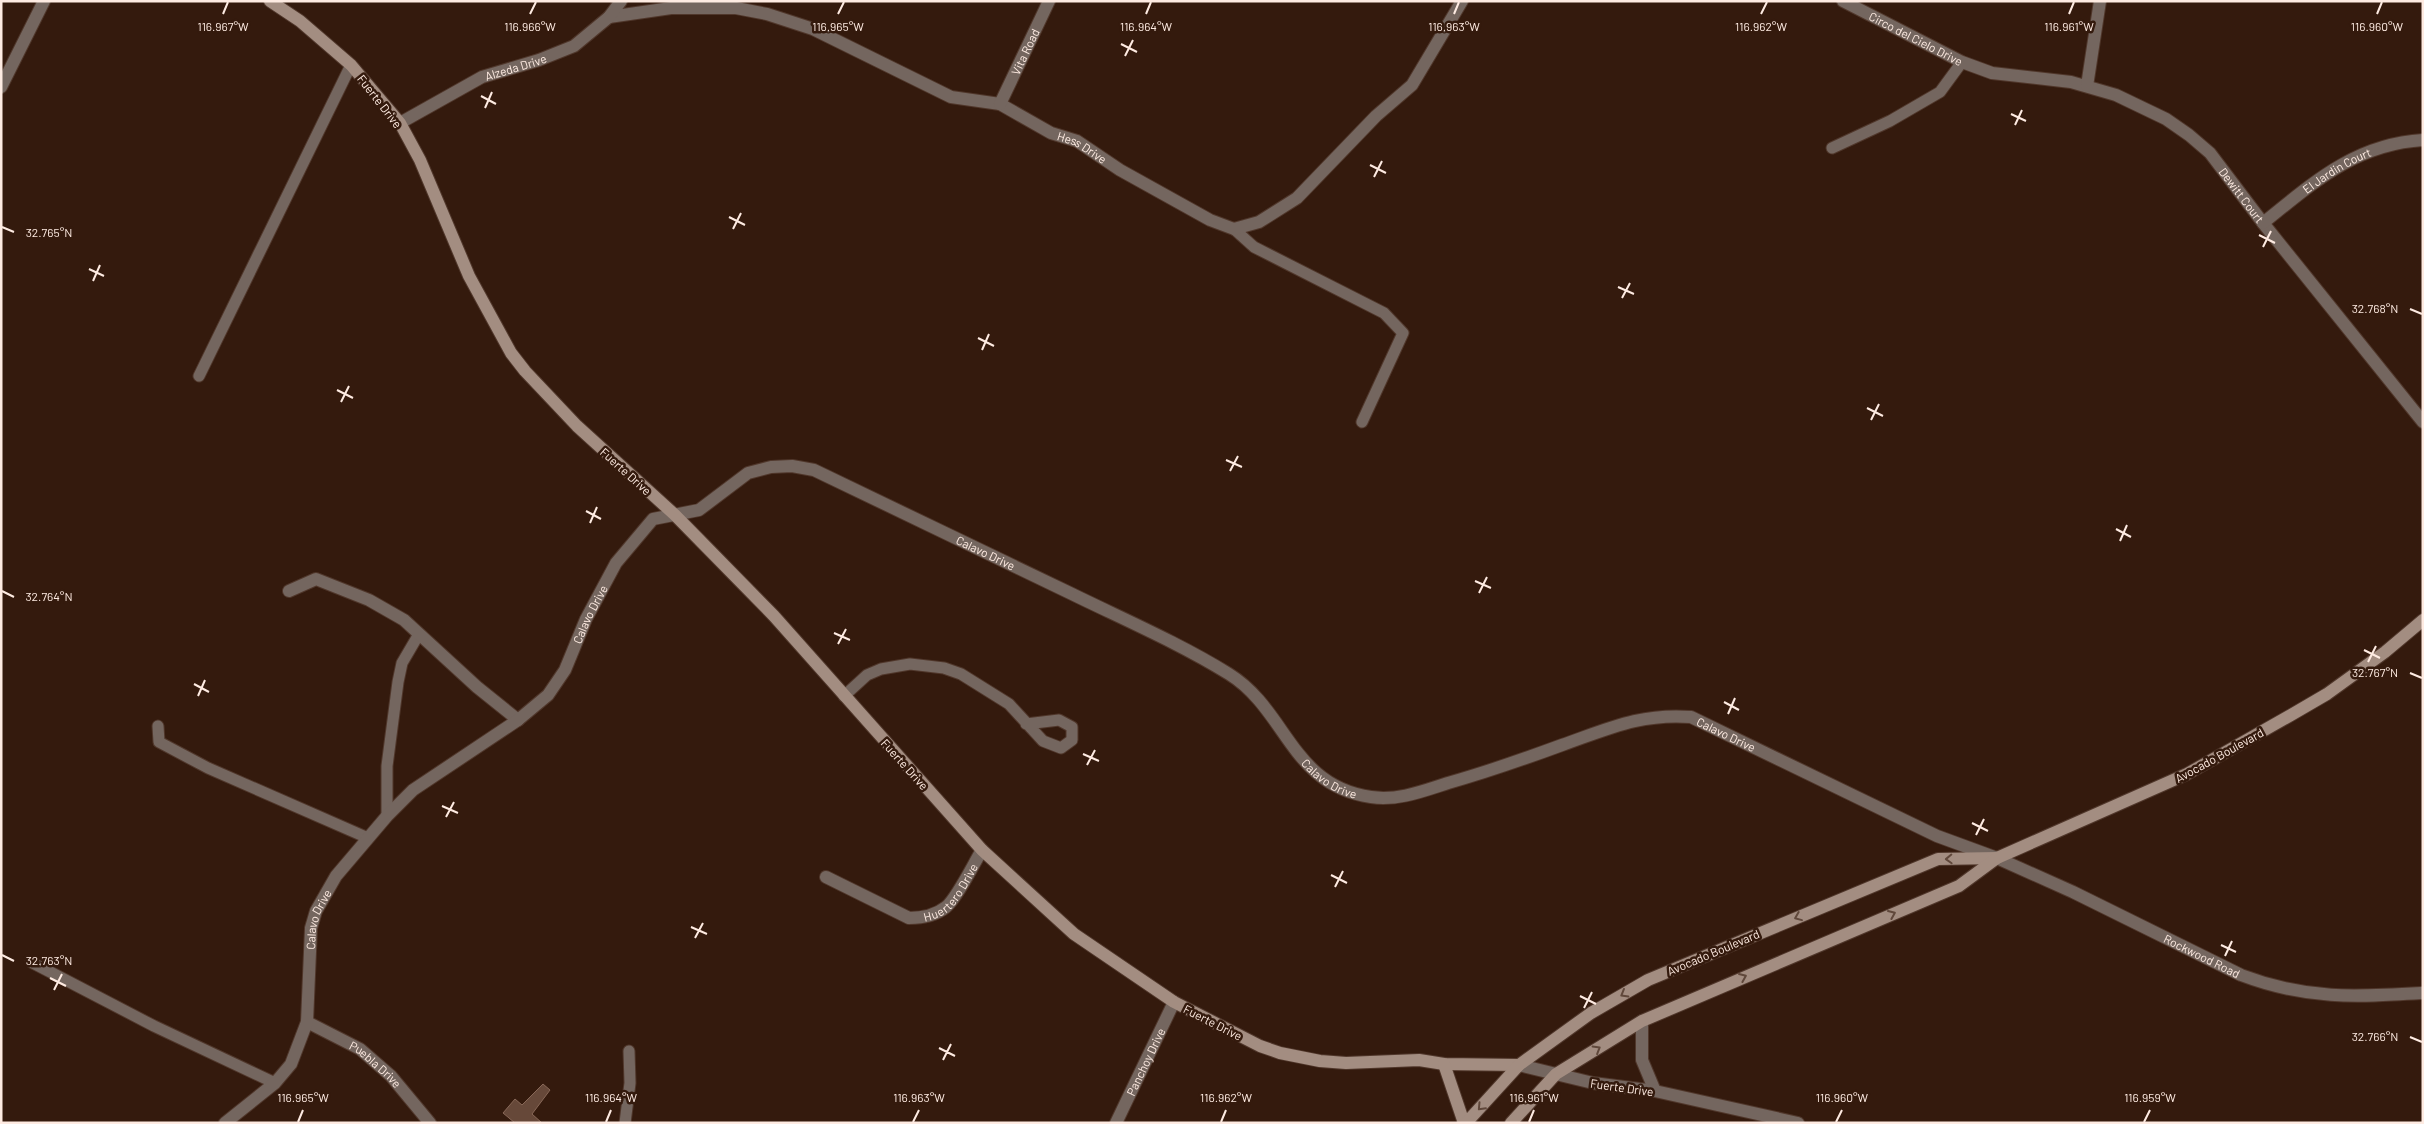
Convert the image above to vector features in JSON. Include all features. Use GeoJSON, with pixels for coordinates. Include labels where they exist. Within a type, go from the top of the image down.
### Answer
{"type":"FeatureCollection","features":[{"type":"Feature","properties":{"kind":"main road","name":"Fuerte Drive"},"geometry":{"type":"LineString","coordinates":[[270,1],[313,32],[352,64],[400,123],[420,160],[469,276],[511,353],[525,371],[577,426],[675,515],[774,616],[982,850],[1074,934],[1174,1002],[1260,1046],[1300,1058],[1346,1064],[1419,1060],[1444,1064],[1519,1065]]}},
{"type":"Feature","properties":{"kind":"main road","name":"Avocado Boulevard"},"geometry":{"type":"LineString","coordinates":[[1511,1123],[1556,1074],[1642,1021],[1960,886],[1998,858],[2187,774],[2327,694],[2385,652],[2423,620]]}},
{"type":"Feature","properties":{"kind":"main road","name":"Avocado Boulevard"},"geometry":{"type":"LineString","coordinates":[[1465,1123],[1519,1065],[1590,1013],[1648,980],[1938,859],[1998,858]]}},
{"type":"Feature","properties":{"kind":"main road"},"geometry":{"type":"LineString","coordinates":[[1444,1064],[1465,1123]]}},
{"type":"Feature","properties":{"kind":"street"},"geometry":{"type":"LineString","coordinates":[[1,87],[44,1]]}},
{"type":"Feature","properties":{"kind":"street","name":"Alzeda Drive"},"geometry":{"type":"LineString","coordinates":[[400,123],[482,78],[539,60],[574,46],[609,17],[621,1]]}},
{"type":"Feature","properties":{"kind":"street","name":"Vita Road"},"geometry":{"type":"LineString","coordinates":[[1000,104],[1048,1]]}},
{"type":"Feature","properties":{"kind":"street"},"geometry":{"type":"LineString","coordinates":[[1234,229],[1258,222],[1297,198],[1376,116],[1412,85],[1462,1]]}},
{"type":"Feature","properties":{"kind":"street","name":"Circo del Cielo Drive"},"geometry":{"type":"LineString","coordinates":[[1843,1],[1962,62],[1992,72]]}},
{"type":"Feature","properties":{"kind":"street"},"geometry":{"type":"LineString","coordinates":[[2087,86],[2100,1]]}},
{"type":"Feature","properties":{"kind":"street","name":"Hess Drive"},"geometry":{"type":"LineString","coordinates":[[609,17],[671,8],[736,8],[766,14],[813,29],[952,97],[1000,104],[1051,133],[1077,142],[1120,170],[1210,220],[1234,229]]}},
{"type":"Feature","properties":{"kind":"street","name":"Dewitt Court"},"geometry":{"type":"LineString","coordinates":[[1992,72],[2071,82],[2087,86],[2142,106],[2189,135],[2210,153],[2263,223],[2423,422]]}},
{"type":"Feature","properties":{"kind":"street","name":"El Jardin Court"},"geometry":{"type":"LineString","coordinates":[[2263,223],[2320,177],[2341,163],[2387,145],[2423,140]]}},
{"type":"Feature","properties":{"kind":"street","name":"Calavo Drive"},"geometry":{"type":"LineString","coordinates":[[225,1123],[275,1083],[291,1064],[306,1022],[312,928],[316,911],[336,876],[387,816],[413,790],[518,720],[548,695],[565,670],[586,619],[616,563],[654,519],[699,510],[748,473],[771,467],[792,466],[814,470],[1156,634],[1228,674],[1250,688],[1309,768],[1329,782],[1356,794],[1380,798],[1401,797],[1483,773],[1636,719],[1666,715],[1691,717],[1937,836],[1998,858]]}},
{"type":"Feature","properties":{"kind":"street"},"geometry":{"type":"LineString","coordinates":[[289,591],[316,579],[369,600],[404,620],[477,687],[518,720]]}},
{"type":"Feature","properties":{"kind":"street","name":"Huertero Drive"},"geometry":{"type":"LineString","coordinates":[[826,878],[909,918],[920,918],[931,915],[948,906],[982,850]]}},
{"type":"Feature","properties":{"kind":"street","name":"Rockwood Road"},"geometry":{"type":"LineString","coordinates":[[1998,858],[2073,892],[2241,975],[2268,985],[2321,996],[2423,993]]}},
{"type":"Feature","properties":{"kind":"street","name":"Panchoy Drive"},"geometry":{"type":"LineString","coordinates":[[1116,1123],[1174,1002]]}},
{"type":"Feature","properties":{"kind":"street"},"geometry":{"type":"LineString","coordinates":[[1642,1021],[1642,1060],[1655,1091]]}},
{"type":"Feature","properties":{"kind":"street","name":"Puebla Drive"},"geometry":{"type":"LineString","coordinates":[[306,1022],[360,1049],[390,1076],[430,1123]]}},
{"type":"Feature","properties":{"kind":"street","name":"Fuerte Drive"},"geometry":{"type":"LineString","coordinates":[[1519,1065],[1593,1083],[1655,1091],[1798,1123]]}},
{"type":"Feature","properties":{"kind":"lane"},"geometry":{"type":"LineString","coordinates":[[1832,148],[1890,121],[1940,92],[1962,62]]}},
{"type":"Feature","properties":{"kind":"lane"},"geometry":{"type":"LineString","coordinates":[[199,376],[352,64]]}},
{"type":"Feature","properties":{"kind":"lane"},"geometry":{"type":"LineString","coordinates":[[1234,229],[1254,247],[1384,313],[1403,333],[1362,422]]}},
{"type":"Feature","properties":{"kind":"lane"},"geometry":{"type":"LineString","coordinates":[[387,816],[387,766],[398,682],[402,663],[419,634]]}},
{"type":"Feature","properties":{"kind":"lane"},"geometry":{"type":"LineString","coordinates":[[844,696],[867,675],[874,672],[895,666],[925,665],[961,674],[1009,704],[1026,724]]}},
{"type":"Feature","properties":{"kind":"lane"},"geometry":{"type":"LineString","coordinates":[[158,726],[159,742],[208,768],[368,838]]}},
{"type":"Feature","properties":{"kind":"lane"},"geometry":{"type":"LineString","coordinates":[[31,962],[154,1026],[275,1083]]}},
{"type":"Feature","properties":{"kind":"lane"},"geometry":{"type":"LineString","coordinates":[[625,1123],[630,1083],[629,1051]]}},
{"type":"Feature","properties":{"kind":"building"},"geometry":{"type":"Polygon","coordinates":[[[543,1084],[550,1090],[532,1114],[542,1123],[515,1123],[503,1113],[515,1099],[522,1105],[543,1084]]]}}]}
